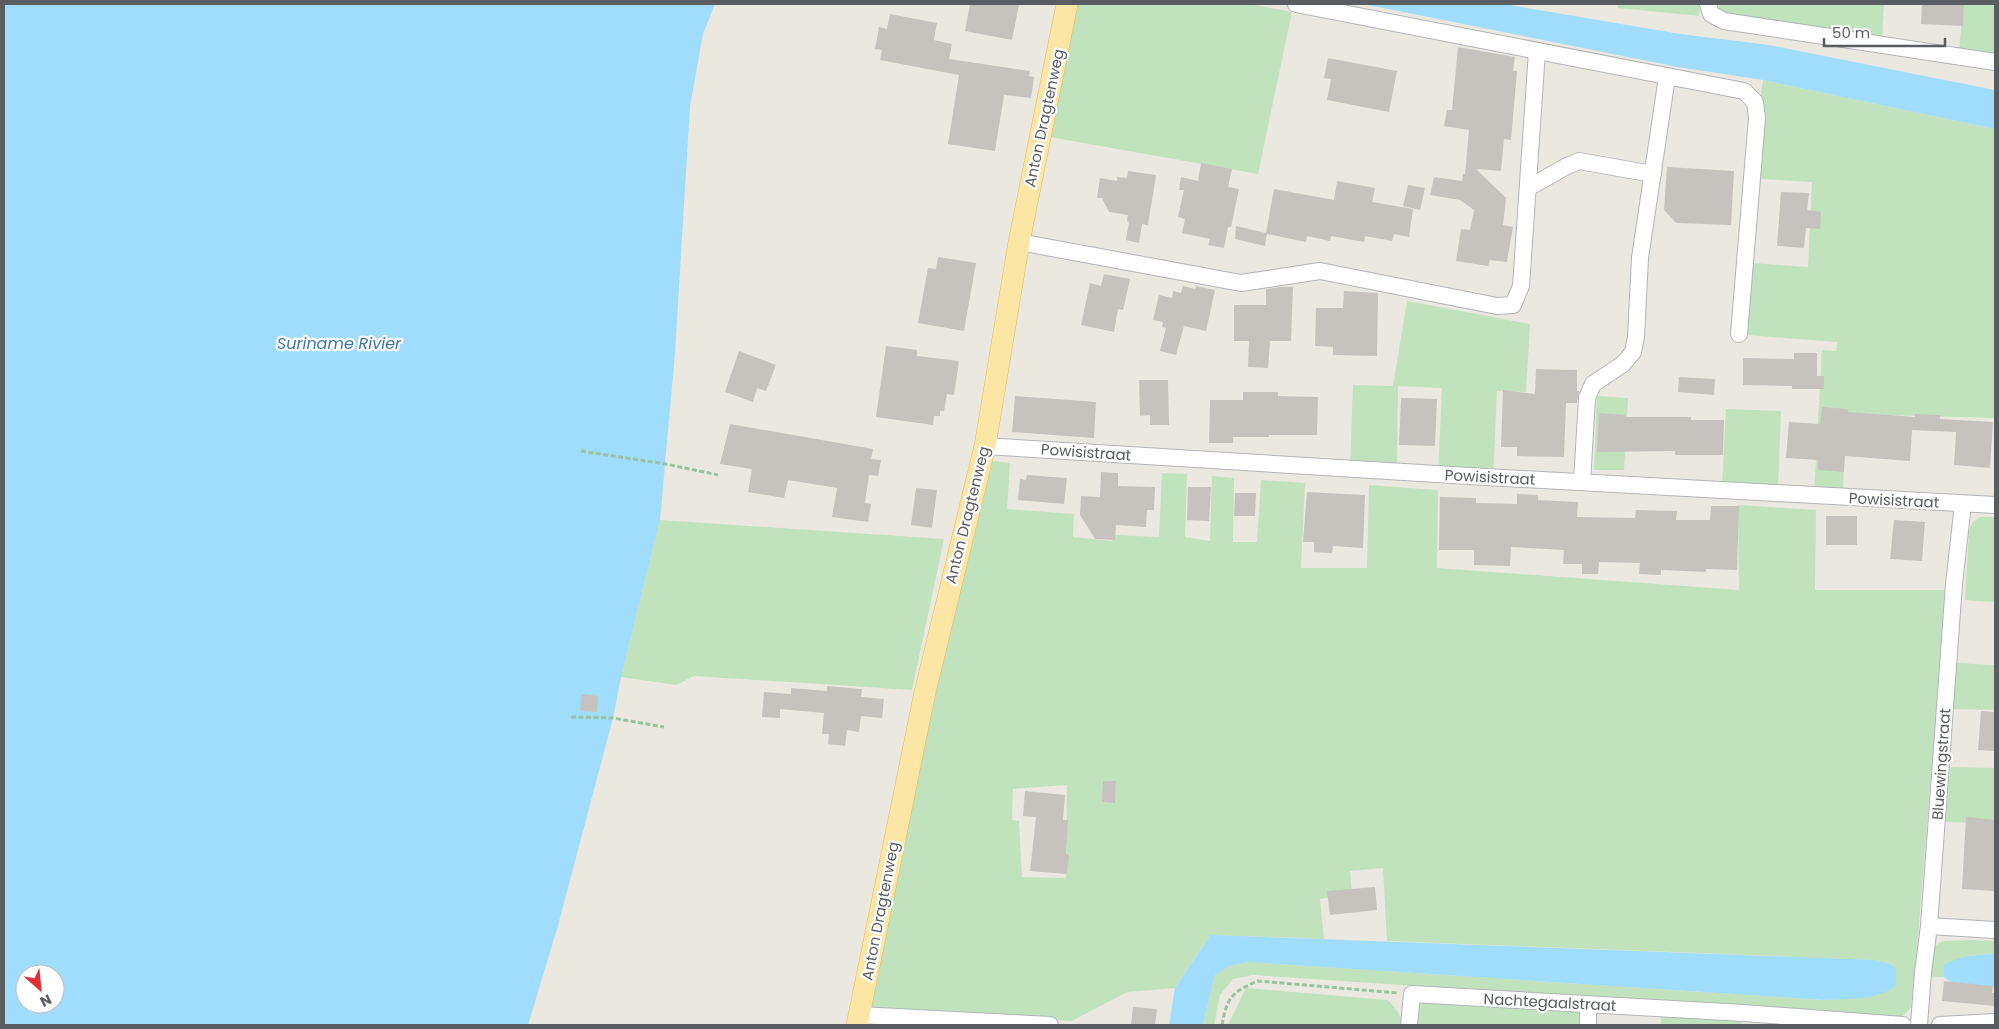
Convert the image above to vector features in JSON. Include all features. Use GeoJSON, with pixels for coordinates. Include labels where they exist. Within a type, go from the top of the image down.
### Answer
{"type":"FeatureCollection","features":[{"type":"Feature","properties":{"kind":"main road","name":"Anton Dragtenweg"},"geometry":{"type":"LineString","coordinates":[[858,1020],[924,692],[985,446],[1019,242],[1067,4]]}},
{"type":"Feature","properties":{"kind":"street"},"geometry":{"type":"LineString","coordinates":[[1296,4],[1744,91],[1755,102],[1757,118],[1739,334]]}},
{"type":"Feature","properties":{"kind":"street"},"geometry":{"type":"LineString","coordinates":[[1708,4],[1711,14],[1724,21],[1995,62]]}},
{"type":"Feature","properties":{"kind":"street"},"geometry":{"type":"LineString","coordinates":[[1019,242],[1241,283],[1320,270],[1497,306],[1513,305],[1521,286],[1537,51]]}},
{"type":"Feature","properties":{"kind":"street"},"geometry":{"type":"LineString","coordinates":[[1582,482],[1587,398],[1590,390],[1600,378],[1624,364],[1633,352],[1636,337],[1640,258],[1667,77]]}},
{"type":"Feature","properties":{"kind":"street"},"geometry":{"type":"LineString","coordinates":[[1528,188],[1579,161],[1652,174]]}},
{"type":"Feature","properties":{"kind":"street","name":"Powisistraat"},"geometry":{"type":"LineString","coordinates":[[985,446],[1995,505]]}},
{"type":"Feature","properties":{"kind":"street","name":"Bluewingstraat"},"geometry":{"type":"LineString","coordinates":[[1919,1025],[1929,926],[1954,584],[1963,504]]}},
{"type":"Feature","properties":{"kind":"street"},"geometry":{"type":"LineString","coordinates":[[1929,926],[1995,930]]}},
{"type":"Feature","properties":{"kind":"street"},"geometry":{"type":"LineString","coordinates":[[1409,1025],[1412,994]]}},
{"type":"Feature","properties":{"kind":"street","name":"Nachtegaalstraat"},"geometry":{"type":"LineString","coordinates":[[1412,994],[1743,1013],[1903,1025]]}},
{"type":"Feature","properties":{"kind":"street"},"geometry":{"type":"LineString","coordinates":[[1588,1005],[1588,1025]]}},
{"type":"Feature","properties":{"kind":"street"},"geometry":{"type":"LineString","coordinates":[[858,1020],[1050,1025]]}},
{"type":"Feature","properties":{"kind":"street"},"geometry":{"type":"LineString","coordinates":[[1940,1025],[1995,1022]]}},
{"type":"Feature","properties":{"kind":"path"},"geometry":{"type":"LineString","coordinates":[[581,451],[666,464],[718,475]]}},
{"type":"Feature","properties":{"kind":"path"},"geometry":{"type":"LineString","coordinates":[[571,716],[613,718],[664,727]]}},
{"type":"Feature","properties":{"kind":"path"},"geometry":{"type":"LineString","coordinates":[[1222,1025],[1226,1005],[1240,989],[1258,981],[1412,994]]}},
{"type":"Feature","properties":{"kind":"green space"},"geometry":{"type":"Polygon","coordinates":[[[1077,4],[1250,4],[1292,12],[1258,174],[1050,137],[1077,4]]]}},
{"type":"Feature","properties":{"kind":"green space"},"geometry":{"type":"Polygon","coordinates":[[[1618,4],[1700,4],[1699,16],[1618,8],[1618,4]]]}},
{"type":"Feature","properties":{"kind":"green space"},"geometry":{"type":"Polygon","coordinates":[[[1719,4],[1884,4],[1882,42],[1719,12],[1719,4]]]}},
{"type":"Feature","properties":{"kind":"green space"},"geometry":{"type":"Polygon","coordinates":[[[1963,4],[1995,4],[1995,58],[1959,53],[1963,4]]]}},
{"type":"Feature","properties":{"kind":"green space"},"geometry":{"type":"Polygon","coordinates":[[[1763,80],[1995,129],[1995,418],[1845,414],[1843,496],[1814,495],[1822,350],[1836,351],[1837,342],[1746,335],[1751,263],[1808,267],[1812,182],[1761,179],[1762,117],[1760,101],[1763,80]]]}},
{"type":"Feature","properties":{"kind":"green space"},"geometry":{"type":"Polygon","coordinates":[[[1407,301],[1530,324],[1526,392],[1497,391],[1493,477],[1438,474],[1442,388],[1398,386],[1397,472],[1350,470],[1353,385],[1393,386],[1407,301]]]}},
{"type":"Feature","properties":{"kind":"green space"},"geometry":{"type":"Polygon","coordinates":[[[1597,396],[1628,398],[1624,470],[1594,470],[1597,396]]]}},
{"type":"Feature","properties":{"kind":"green space"},"geometry":{"type":"Polygon","coordinates":[[[1726,409],[1781,411],[1778,488],[1722,486],[1726,409]]]}},
{"type":"Feature","properties":{"kind":"green space"},"geometry":{"type":"Polygon","coordinates":[[[994,461],[1010,463],[1007,509],[1074,514],[1073,537],[1112,541],[1115,535],[1159,537],[1162,473],[1187,474],[1185,537],[1210,541],[1212,476],[1234,478],[1233,542],[1257,542],[1261,480],[1305,483],[1301,568],[1367,568],[1369,485],[1438,490],[1437,568],[1739,590],[1738,505],[1816,510],[1815,590],[1946,590],[1911,1007],[1898,1018],[1253,975],[1233,979],[1220,995],[1214,1025],[1203,1025],[1215,975],[1230,966],[1248,962],[1824,1000],[1865,998],[1875,960],[1387,941],[1383,868],[1350,871],[1352,895],[1320,899],[1324,939],[1211,935],[1175,988],[1127,992],[1072,1021],[868,1010],[898,877],[912,796],[983,467],[994,461]],[[1067,785],[1013,789],[1012,820],[1019,821],[1022,877],[1066,878],[1067,785]]]}},
{"type":"Feature","properties":{"kind":"green space"},"geometry":{"type":"Polygon","coordinates":[[[1980,517],[1995,517],[1995,602],[1965,600],[1969,531],[1972,523],[1980,517]]]}},
{"type":"Feature","properties":{"kind":"green space"},"geometry":{"type":"Polygon","coordinates":[[[660,520],[944,539],[912,690],[694,676],[676,685],[621,677],[660,520]]]}},
{"type":"Feature","properties":{"kind":"green space"},"geometry":{"type":"Polygon","coordinates":[[[1956,663],[1995,665],[1995,710],[1953,709],[1956,663]]]}},
{"type":"Feature","properties":{"kind":"green space"},"geometry":{"type":"Polygon","coordinates":[[[1947,767],[1995,768],[1995,823],[1944,822],[1947,767]]]}},
{"type":"Feature","properties":{"kind":"green space"},"geometry":{"type":"Polygon","coordinates":[[[1944,941],[1995,941],[1995,954],[1973,955],[1943,966],[1944,977],[1929,977],[1934,946],[1944,941]]]}},
{"type":"Feature","properties":{"kind":"green space"},"geometry":{"type":"Polygon","coordinates":[[[1246,988],[1388,1000],[1398,1012],[1404,1025],[1228,1025],[1246,988]]]}},
{"type":"Feature","properties":{"kind":"green space"},"geometry":{"type":"Polygon","coordinates":[[[1426,1001],[1577,1010],[1582,1017],[1582,1025],[1413,1025],[1419,1006],[1426,1001]]]}},
{"type":"Feature","properties":{"kind":"green space"},"geometry":{"type":"Polygon","coordinates":[[[1661,1013],[1741,1016],[1741,1025],[1661,1025],[1661,1013]]]}},
{"type":"Feature","properties":{"kind":"water","name":"Suriname Rivier"},"geometry":{"type":"Polygon","coordinates":[[[4,4],[715,4],[703,34],[690,106],[675,353],[660,520],[621,677],[613,718],[557,929],[528,1025],[4,1025],[4,4]]]}},
{"type":"Feature","properties":{"kind":"water"},"geometry":{"type":"Polygon","coordinates":[[[1363,4],[1504,4],[1680,34],[1769,45],[1995,90],[1995,129],[1763,80],[1678,67],[1363,4]]]}},
{"type":"Feature","properties":{"kind":"water"},"geometry":{"type":"Polygon","coordinates":[[[1211,935],[1875,960],[1890,964],[1896,969],[1896,985],[1871,997],[1824,1000],[1248,962],[1230,966],[1215,975],[1203,1025],[1169,1025],[1175,988],[1211,935]]]}},
{"type":"Feature","properties":{"kind":"water"},"geometry":{"type":"Polygon","coordinates":[[[1995,954],[1995,987],[1951,982],[1944,977],[1943,966],[1949,962],[1968,956],[1995,954]]]}},
{"type":"Feature","properties":{"kind":"building"},"geometry":{"type":"Polygon","coordinates":[[[970,4],[1019,4],[1012,40],[965,31],[970,4]]]}},
{"type":"Feature","properties":{"kind":"building"},"geometry":{"type":"Polygon","coordinates":[[[1922,4],[1964,4],[1963,26],[1921,24],[1922,4]]]}},
{"type":"Feature","properties":{"kind":"building"},"geometry":{"type":"Polygon","coordinates":[[[890,14],[937,23],[934,40],[952,44],[949,59],[1030,71],[1029,76],[1034,77],[1031,98],[1004,95],[995,151],[948,144],[959,75],[880,60],[882,50],[875,49],[879,27],[887,29],[890,14]]]}},
{"type":"Feature","properties":{"kind":"building"},"geometry":{"type":"Polygon","coordinates":[[[1458,47],[1515,57],[1513,71],[1517,71],[1511,140],[1504,139],[1501,171],[1476,169],[1506,198],[1503,225],[1513,227],[1507,262],[1490,260],[1488,266],[1456,261],[1461,229],[1470,230],[1474,210],[1460,200],[1430,195],[1434,177],[1462,181],[1463,174],[1465,174],[1469,130],[1444,126],[1447,110],[1452,110],[1458,47]]]}},
{"type":"Feature","properties":{"kind":"building"},"geometry":{"type":"Polygon","coordinates":[[[1328,58],[1397,71],[1389,112],[1327,100],[1331,79],[1324,78],[1328,58]]]}},
{"type":"Feature","properties":{"kind":"building"},"geometry":{"type":"Polygon","coordinates":[[[1201,163],[1232,169],[1228,187],[1239,189],[1231,227],[1228,227],[1224,248],[1208,245],[1210,239],[1182,233],[1185,219],[1178,217],[1184,190],[1179,190],[1181,177],[1198,181],[1201,163]]]}},
{"type":"Feature","properties":{"kind":"building"},"geometry":{"type":"Polygon","coordinates":[[[1667,167],[1734,171],[1731,225],[1676,223],[1664,210],[1667,167]]]}},
{"type":"Feature","properties":{"kind":"building"},"geometry":{"type":"Polygon","coordinates":[[[1128,171],[1156,175],[1148,225],[1142,224],[1139,243],[1126,240],[1129,222],[1127,221],[1128,215],[1109,212],[1102,198],[1097,198],[1100,178],[1117,181],[1117,177],[1127,178],[1128,171]]]}},
{"type":"Feature","properties":{"kind":"building"},"geometry":{"type":"Polygon","coordinates":[[[1337,181],[1375,188],[1372,202],[1413,209],[1409,237],[1394,234],[1392,241],[1365,236],[1364,242],[1331,236],[1330,241],[1307,236],[1306,242],[1267,234],[1265,246],[1235,239],[1236,226],[1266,233],[1274,189],[1334,200],[1337,181]]]}},
{"type":"Feature","properties":{"kind":"building"},"geometry":{"type":"Polygon","coordinates":[[[1408,185],[1425,188],[1420,210],[1403,206],[1408,185]]]}},
{"type":"Feature","properties":{"kind":"building"},"geometry":{"type":"Polygon","coordinates":[[[1781,192],[1809,193],[1807,210],[1821,212],[1820,229],[1806,228],[1804,248],[1777,246],[1781,192]]]}},
{"type":"Feature","properties":{"kind":"building"},"geometry":{"type":"Polygon","coordinates":[[[938,257],[976,263],[964,331],[918,323],[928,268],[936,269],[938,257]]]}},
{"type":"Feature","properties":{"kind":"building"},"geometry":{"type":"Polygon","coordinates":[[[1104,274],[1130,279],[1123,310],[1118,309],[1114,332],[1081,325],[1090,283],[1101,286],[1104,274]]]}},
{"type":"Feature","properties":{"kind":"building"},"geometry":{"type":"Polygon","coordinates":[[[1183,286],[1195,289],[1196,286],[1215,290],[1206,331],[1184,326],[1176,355],[1160,351],[1166,328],[1162,327],[1163,322],[1153,320],[1159,295],[1172,298],[1173,291],[1181,293],[1183,286]]]}},
{"type":"Feature","properties":{"kind":"building"},"geometry":{"type":"Polygon","coordinates":[[[1293,287],[1291,341],[1270,341],[1268,368],[1248,367],[1249,341],[1234,341],[1234,305],[1266,305],[1266,289],[1293,287]]]}},
{"type":"Feature","properties":{"kind":"building"},"geometry":{"type":"Polygon","coordinates":[[[1344,291],[1378,293],[1377,356],[1333,355],[1333,347],[1315,346],[1316,308],[1343,308],[1344,291]]]}},
{"type":"Feature","properties":{"kind":"building"},"geometry":{"type":"Polygon","coordinates":[[[886,346],[917,350],[917,356],[959,361],[954,395],[947,394],[944,411],[940,411],[940,416],[934,416],[933,425],[876,417],[886,346]]]}},
{"type":"Feature","properties":{"kind":"building"},"geometry":{"type":"Polygon","coordinates":[[[739,351],[776,365],[766,391],[757,388],[753,402],[725,392],[739,351]]]}},
{"type":"Feature","properties":{"kind":"building"},"geometry":{"type":"Polygon","coordinates":[[[1794,353],[1817,353],[1817,376],[1824,376],[1824,389],[1792,389],[1792,386],[1743,385],[1743,358],[1794,359],[1794,353]]]}},
{"type":"Feature","properties":{"kind":"building"},"geometry":{"type":"Polygon","coordinates":[[[1536,369],[1577,370],[1577,391],[1579,391],[1577,403],[1566,403],[1564,457],[1517,456],[1517,447],[1501,447],[1503,390],[1535,394],[1536,369]]]}},
{"type":"Feature","properties":{"kind":"building"},"geometry":{"type":"Polygon","coordinates":[[[1679,377],[1715,379],[1714,395],[1678,392],[1679,377]]]}},
{"type":"Feature","properties":{"kind":"building"},"geometry":{"type":"Polygon","coordinates":[[[1139,380],[1168,380],[1169,425],[1150,425],[1150,415],[1140,416],[1139,380]]]}},
{"type":"Feature","properties":{"kind":"building"},"geometry":{"type":"Polygon","coordinates":[[[1243,392],[1278,392],[1278,396],[1318,397],[1317,435],[1233,437],[1233,443],[1209,443],[1210,400],[1243,400],[1243,392]]]}},
{"type":"Feature","properties":{"kind":"building"},"geometry":{"type":"Polygon","coordinates":[[[1015,396],[1096,402],[1094,438],[1012,432],[1015,396]]]}},
{"type":"Feature","properties":{"kind":"building"},"geometry":{"type":"Polygon","coordinates":[[[1401,398],[1437,399],[1435,446],[1399,445],[1401,398]]]}},
{"type":"Feature","properties":{"kind":"building"},"geometry":{"type":"Polygon","coordinates":[[[1822,407],[1848,409],[1848,412],[1915,417],[1915,414],[1940,415],[1940,419],[1993,422],[1990,468],[1954,465],[1956,432],[1912,430],[1910,461],[1845,456],[1844,472],[1818,470],[1818,460],[1786,458],[1789,422],[1820,424],[1822,407]]]}},
{"type":"Feature","properties":{"kind":"building"},"geometry":{"type":"Polygon","coordinates":[[[1599,413],[1625,415],[1625,417],[1691,417],[1691,420],[1724,420],[1723,455],[1675,455],[1675,451],[1597,452],[1599,413]]]}},
{"type":"Feature","properties":{"kind":"building"},"geometry":{"type":"Polygon","coordinates":[[[730,424],[873,449],[871,459],[881,460],[878,476],[869,475],[865,503],[871,504],[868,522],[832,517],[837,488],[788,480],[784,498],[748,492],[752,469],[720,464],[730,424]]]}},
{"type":"Feature","properties":{"kind":"building"},"geometry":{"type":"Polygon","coordinates":[[[1101,472],[1118,473],[1118,486],[1155,487],[1154,510],[1147,510],[1146,527],[1116,525],[1115,540],[1095,539],[1080,515],[1081,496],[1100,497],[1101,472]]]}},
{"type":"Feature","properties":{"kind":"building"},"geometry":{"type":"Polygon","coordinates":[[[1027,475],[1067,478],[1064,504],[1018,500],[1020,479],[1026,480],[1027,475]]]}},
{"type":"Feature","properties":{"kind":"building"},"geometry":{"type":"Polygon","coordinates":[[[1188,487],[1211,487],[1209,521],[1187,520],[1188,487]]]}},
{"type":"Feature","properties":{"kind":"building"},"geometry":{"type":"Polygon","coordinates":[[[916,488],[937,490],[932,528],[911,525],[916,488]]]}},
{"type":"Feature","properties":{"kind":"building"},"geometry":{"type":"Polygon","coordinates":[[[1307,492],[1365,495],[1363,548],[1333,546],[1332,553],[1314,552],[1314,542],[1303,542],[1307,492]]]}},
{"type":"Feature","properties":{"kind":"building"},"geometry":{"type":"Polygon","coordinates":[[[1235,493],[1256,493],[1255,516],[1234,516],[1235,493]]]}},
{"type":"Feature","properties":{"kind":"building"},"geometry":{"type":"Polygon","coordinates":[[[1517,494],[1538,495],[1538,500],[1578,502],[1577,517],[1635,518],[1636,510],[1677,511],[1676,520],[1710,520],[1711,506],[1739,506],[1737,570],[1706,569],[1706,572],[1661,570],[1661,575],[1639,574],[1640,563],[1599,562],[1598,574],[1582,574],[1582,564],[1563,564],[1564,550],[1511,547],[1510,566],[1474,565],[1474,550],[1439,550],[1440,497],[1476,498],[1476,503],[1517,504],[1517,494]]]}},
{"type":"Feature","properties":{"kind":"building"},"geometry":{"type":"Polygon","coordinates":[[[1826,516],[1857,516],[1857,545],[1826,545],[1826,516]]]}},
{"type":"Feature","properties":{"kind":"building"},"geometry":{"type":"Polygon","coordinates":[[[1894,520],[1925,522],[1922,561],[1890,559],[1894,520]]]}},
{"type":"Feature","properties":{"kind":"building"},"geometry":{"type":"Polygon","coordinates":[[[827,686],[862,689],[861,697],[884,699],[882,718],[861,716],[859,732],[847,730],[845,746],[828,744],[829,734],[822,734],[824,713],[780,709],[780,718],[762,717],[764,692],[791,694],[791,688],[827,691],[827,686]]]}},
{"type":"Feature","properties":{"kind":"building"},"geometry":{"type":"Polygon","coordinates":[[[582,694],[598,696],[597,712],[580,711],[582,694]]]}},
{"type":"Feature","properties":{"kind":"building"},"geometry":{"type":"Polygon","coordinates":[[[1981,711],[1995,712],[1995,751],[1978,750],[1981,711]]]}},
{"type":"Feature","properties":{"kind":"building"},"geometry":{"type":"Polygon","coordinates":[[[1103,781],[1116,781],[1115,803],[1102,802],[1103,781]]]}},
{"type":"Feature","properties":{"kind":"building"},"geometry":{"type":"Polygon","coordinates":[[[1025,791],[1065,795],[1063,820],[1068,820],[1066,854],[1069,855],[1067,874],[1030,871],[1036,817],[1023,816],[1025,791]]]}},
{"type":"Feature","properties":{"kind":"building"},"geometry":{"type":"Polygon","coordinates":[[[1966,817],[1995,820],[1994,891],[1962,889],[1966,817]]]}},
{"type":"Feature","properties":{"kind":"building"},"geometry":{"type":"Polygon","coordinates":[[[1375,887],[1377,910],[1330,915],[1327,891],[1375,887]]]}},
{"type":"Feature","properties":{"kind":"building"},"geometry":{"type":"Polygon","coordinates":[[[1944,981],[1993,986],[1992,993],[1995,993],[1995,1006],[1942,1001],[1944,981]]]}},
{"type":"Feature","properties":{"kind":"building"},"geometry":{"type":"Polygon","coordinates":[[[1133,1007],[1157,1009],[1155,1025],[1131,1025],[1133,1007]]]}}]}
